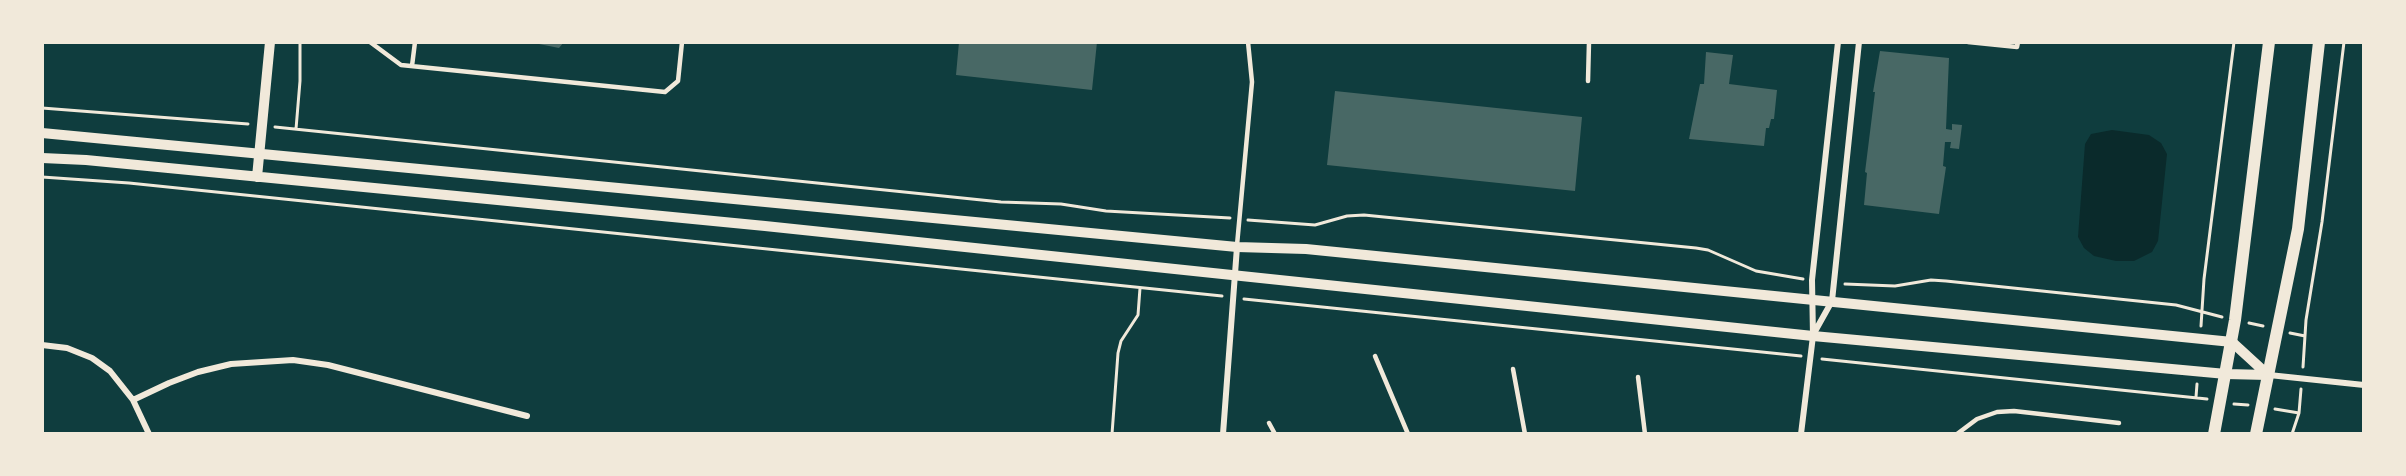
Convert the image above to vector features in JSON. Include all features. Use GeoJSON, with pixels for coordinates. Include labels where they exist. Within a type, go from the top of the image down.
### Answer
{"type":"FeatureCollection","features":[{"type":"Feature","properties":{"kind":"main road"},"geometry":{"type":"LineString","coordinates":[[2214,434],[2232,342],[2269,42]]}},
{"type":"Feature","properties":{"kind":"main road"},"geometry":{"type":"LineString","coordinates":[[2256,434],[2298,229],[2319,42]]}},
{"type":"Feature","properties":{"kind":"street"},"geometry":{"type":"LineString","coordinates":[[257,177],[270,42]]}},
{"type":"Feature","properties":{"kind":"street"},"geometry":{"type":"LineString","coordinates":[[1801,434],[1813,336],[1810,299],[1838,42]]}},
{"type":"Feature","properties":{"kind":"street"},"geometry":{"type":"LineString","coordinates":[[1813,336],[1833,301],[1859,42]]}},
{"type":"Feature","properties":{"kind":"street"},"geometry":{"type":"LineString","coordinates":[[42,133],[1237,247],[1286,247],[2232,342],[2268,375]]}},
{"type":"Feature","properties":{"kind":"street"},"geometry":{"type":"LineString","coordinates":[[42,158],[86,160],[257,177],[1813,336],[2364,385]]}},
{"type":"Feature","properties":{"kind":"street"},"geometry":{"type":"LineString","coordinates":[[1223,434],[1237,247]]}},
{"type":"Feature","properties":{"kind":"street"},"geometry":{"type":"LineString","coordinates":[[42,345],[67,348],[92,358],[110,371],[133,400],[149,434]]}},
{"type":"Feature","properties":{"kind":"street"},"geometry":{"type":"LineString","coordinates":[[133,400],[169,382],[198,372],[231,364],[293,360],[328,365],[526,416]]}},
{"type":"Feature","properties":{"kind":"lane"},"geometry":{"type":"LineString","coordinates":[[370,42],[401,65],[665,92],[678,81],[682,42]]}},
{"type":"Feature","properties":{"kind":"lane"},"geometry":{"type":"LineString","coordinates":[[412,66],[415,42]]}},
{"type":"Feature","properties":{"kind":"lane"},"geometry":{"type":"LineString","coordinates":[[1237,247],[1252,82],[1248,42]]}},
{"type":"Feature","properties":{"kind":"lane"},"geometry":{"type":"LineString","coordinates":[[1588,81],[1589,42]]}},
{"type":"Feature","properties":{"kind":"lane"},"geometry":{"type":"LineString","coordinates":[[1968,42],[2018,45]]}},
{"type":"Feature","properties":{"kind":"lane"},"geometry":{"type":"LineString","coordinates":[[1375,356],[1408,434]]}},
{"type":"Feature","properties":{"kind":"lane"},"geometry":{"type":"LineString","coordinates":[[1513,369],[1525,434]]}},
{"type":"Feature","properties":{"kind":"lane"},"geometry":{"type":"LineString","coordinates":[[1638,377],[1645,434]]}},
{"type":"Feature","properties":{"kind":"lane"},"geometry":{"type":"LineString","coordinates":[[1957,434],[1977,419],[1997,412],[2014,411],[2119,423]]}},
{"type":"Feature","properties":{"kind":"lane"},"geometry":{"type":"LineString","coordinates":[[1269,423],[1275,434]]}},
{"type":"Feature","properties":{"kind":"path"},"geometry":{"type":"LineString","coordinates":[[296,129],[300,42]]}},
{"type":"Feature","properties":{"kind":"path"},"geometry":{"type":"LineString","coordinates":[[2200,339],[2214,190],[2234,42]]}},
{"type":"Feature","properties":{"kind":"path"},"geometry":{"type":"LineString","coordinates":[[1850,303],[1852,284],[1895,286],[1931,280],[2176,304],[2306,336],[2344,42]]}},
{"type":"Feature","properties":{"kind":"path"},"geometry":{"type":"LineString","coordinates":[[42,108],[296,129],[989,201],[1061,204],[1106,212],[1220,218]]}},
{"type":"Feature","properties":{"kind":"path"},"geometry":{"type":"LineString","coordinates":[[42,177],[129,183],[1216,295]]}},
{"type":"Feature","properties":{"kind":"path"},"geometry":{"type":"LineString","coordinates":[[1275,223],[1315,225],[1347,216],[1364,215],[1696,248],[1708,250],[1756,271],[1789,278],[1787,297]]}},
{"type":"Feature","properties":{"kind":"path"},"geometry":{"type":"LineString","coordinates":[[1112,434],[1118,353],[1121,341],[1138,315],[1140,288]]}},
{"type":"Feature","properties":{"kind":"path"},"geometry":{"type":"LineString","coordinates":[[1256,300],[1780,354],[1783,333]]}},
{"type":"Feature","properties":{"kind":"path"},"geometry":{"type":"LineString","coordinates":[[1847,339],[1845,361],[2196,397],[2198,371]]}},
{"type":"Feature","properties":{"kind":"path"},"geometry":{"type":"LineString","coordinates":[[2292,434],[2299,413]]}},
{"type":"Feature","properties":{"kind":"water"},"geometry":{"type":"Polygon","coordinates":[[[2112,130],[2149,135],[2161,143],[2167,154],[2158,241],[2152,252],[2134,261],[2116,261],[2094,256],[2084,248],[2078,237],[2085,144],[2091,134],[2112,130]]]}},
{"type":"Feature","properties":{"kind":"building"},"geometry":{"type":"Polygon","coordinates":[[[529,42],[564,42],[559,48],[529,42]]]}},
{"type":"Feature","properties":{"kind":"building"},"geometry":{"type":"Polygon","coordinates":[[[959,42],[1097,42],[1092,90],[956,75],[959,42]]]}},
{"type":"Feature","properties":{"kind":"building"},"geometry":{"type":"Polygon","coordinates":[[[1880,51],[1949,58],[1946,129],[1952,130],[1952,124],[1962,125],[1959,149],[1950,148],[1951,142],[1945,142],[1943,166],[1946,167],[1939,214],[1864,205],[1867,173],[1865,172],[1875,92],[1873,92],[1880,51]]]}},
{"type":"Feature","properties":{"kind":"building"},"geometry":{"type":"Polygon","coordinates":[[[1706,52],[1733,55],[1729,84],[1777,90],[1774,119],[1771,119],[1769,128],[1766,128],[1764,146],[1689,139],[1700,84],[1704,84],[1706,52]]]}},
{"type":"Feature","properties":{"kind":"building"},"geometry":{"type":"Polygon","coordinates":[[[1335,91],[1582,117],[1575,191],[1327,165],[1335,91]]]}}]}
